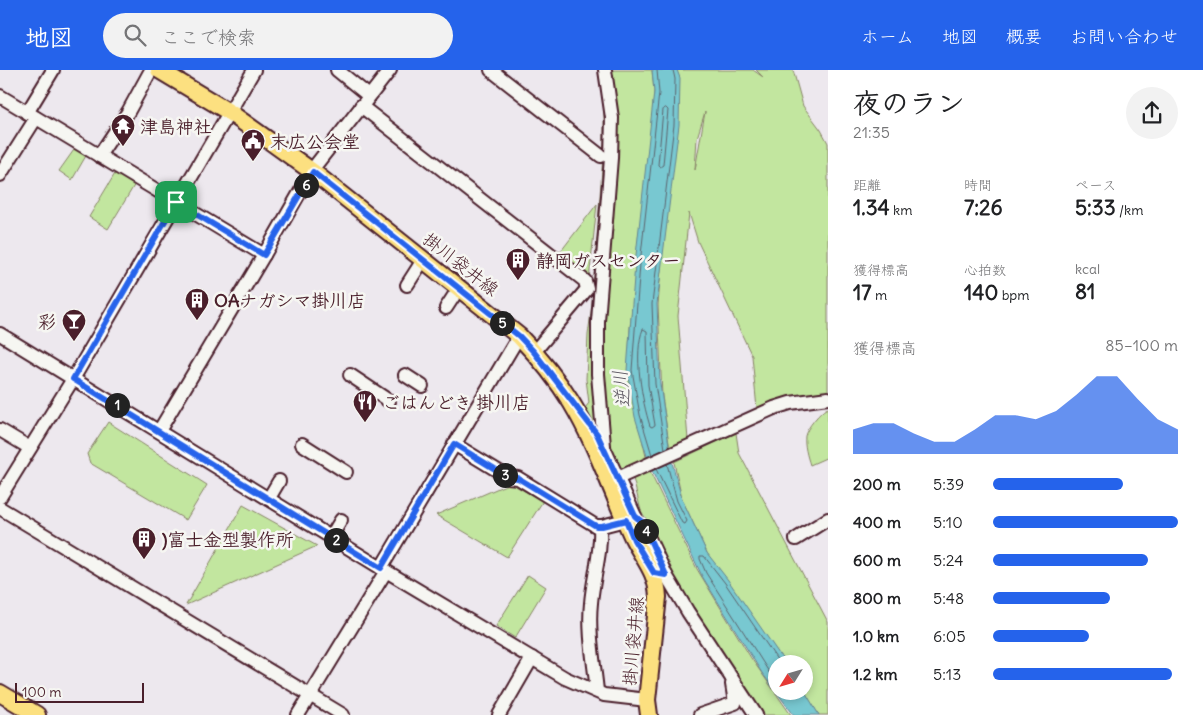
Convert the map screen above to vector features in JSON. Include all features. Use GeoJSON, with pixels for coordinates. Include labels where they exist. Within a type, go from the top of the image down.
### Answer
{"type":"FeatureCollection","features":[{"type":"Feature","properties":{"kind":"main road","name":"掛川袋井線"},"geometry":{"type":"LineString","coordinates":[[158,70],[229,112],[313,172],[519,336],[534,352],[571,401],[630,518],[634,540],[656,571],[658,597],[648,707]]}},
{"type":"Feature","properties":{"kind":"main road"},"geometry":{"type":"LineString","coordinates":[[0,693],[36,715]]}},
{"type":"Feature","properties":{"kind":"street"},"geometry":{"type":"LineString","coordinates":[[0,175],[32,115],[53,70]]}},
{"type":"Feature","properties":{"kind":"street"},"geometry":{"type":"LineString","coordinates":[[99,156],[128,112],[151,70]]}},
{"type":"Feature","properties":{"kind":"street"},"geometry":{"type":"LineString","coordinates":[[0,497],[73,379],[254,70]]}},
{"type":"Feature","properties":{"kind":"street"},"geometry":{"type":"LineString","coordinates":[[337,70],[365,102],[585,281],[587,289],[534,352]]}},
{"type":"Feature","properties":{"kind":"street"},"geometry":{"type":"LineString","coordinates":[[159,431],[315,166],[390,70]]}},
{"type":"Feature","properties":{"kind":"street"},"geometry":{"type":"LineString","coordinates":[[491,70],[601,156]]}},
{"type":"Feature","properties":{"kind":"street"},"geometry":{"type":"LineString","coordinates":[[604,446],[598,374],[598,321],[611,168],[612,118],[605,70]]}},
{"type":"Feature","properties":{"kind":"street"},"geometry":{"type":"LineString","coordinates":[[0,96],[264,255]]}},
{"type":"Feature","properties":{"kind":"street"},"geometry":{"type":"LineString","coordinates":[[408,285],[423,260]]}},
{"type":"Feature","properties":{"kind":"street"},"geometry":{"type":"LineString","coordinates":[[446,308],[459,288]]}},
{"type":"Feature","properties":{"kind":"street"},"geometry":{"type":"LineString","coordinates":[[0,334],[383,569],[565,678],[597,692],[648,707]]}},
{"type":"Feature","properties":{"kind":"street"},"geometry":{"type":"LineString","coordinates":[[298,715],[454,444],[519,336]]}},
{"type":"Feature","properties":{"kind":"street"},"geometry":{"type":"LineString","coordinates":[[350,375],[389,401]]}},
{"type":"Feature","properties":{"kind":"street"},"geometry":{"type":"LineString","coordinates":[[405,375],[422,386]]}},
{"type":"Feature","properties":{"kind":"street"},"geometry":{"type":"LineString","coordinates":[[622,476],[774,408],[804,400],[828,398]]}},
{"type":"Feature","properties":{"kind":"street"},"geometry":{"type":"LineString","coordinates":[[454,444],[508,477],[518,478],[596,526],[630,518],[622,476],[597,434],[571,401]]}},
{"type":"Feature","properties":{"kind":"street"},"geometry":{"type":"LineString","coordinates":[[0,430],[30,448]]}},
{"type":"Feature","properties":{"kind":"street"},"geometry":{"type":"LineString","coordinates":[[302,444],[346,472]]}},
{"type":"Feature","properties":{"kind":"street"},"geometry":{"type":"LineString","coordinates":[[269,498],[279,481]]}},
{"type":"Feature","properties":{"kind":"street"},"geometry":{"type":"LineString","coordinates":[[0,508],[343,715]]}},
{"type":"Feature","properties":{"kind":"street"},"geometry":{"type":"LineString","coordinates":[[796,539],[828,518]]}},
{"type":"Feature","properties":{"kind":"street"},"geometry":{"type":"LineString","coordinates":[[331,537],[341,520]]}},
{"type":"Feature","properties":{"kind":"street"},"geometry":{"type":"LineString","coordinates":[[597,692],[590,625],[591,603],[601,539],[600,526]]}},
{"type":"Feature","properties":{"kind":"street"},"geometry":{"type":"LineString","coordinates":[[656,571],[688,612],[756,715]]}},
{"type":"Feature","properties":{"kind":"street"},"geometry":{"type":"LineString","coordinates":[[499,715],[532,658]]}},
{"type":"Feature","properties":{"kind":"street"},"geometry":{"type":"LineString","coordinates":[[700,715],[735,704],[730,677]]}},
{"type":"Feature","properties":{"kind":"green space"},"geometry":{"type":"Polygon","coordinates":[[[598,70],[652,70],[654,91],[650,159],[630,327],[628,376],[649,470],[697,569],[751,658],[768,682],[768,700],[780,700],[791,715],[762,715],[687,603],[664,562],[641,511],[633,478],[620,468],[585,408],[589,403],[586,379],[588,335],[604,142],[604,101],[598,70]]]}},
{"type":"Feature","properties":{"kind":"green space"},"geometry":{"type":"Polygon","coordinates":[[[677,70],[753,70],[763,77],[756,70],[793,70],[803,106],[828,143],[828,392],[757,409],[752,356],[698,242],[689,213],[678,316],[688,440],[670,450],[662,396],[658,305],[677,70]],[[705,112],[697,138],[695,170],[705,112]]]}},
{"type":"Feature","properties":{"kind":"green space"},"geometry":{"type":"Polygon","coordinates":[[[76,147],[87,154],[72,180],[59,171],[76,147]]]}},
{"type":"Feature","properties":{"kind":"green space"},"geometry":{"type":"Polygon","coordinates":[[[116,172],[135,184],[108,229],[89,217],[116,172]]]}},
{"type":"Feature","properties":{"kind":"green space"},"geometry":{"type":"Polygon","coordinates":[[[597,204],[589,280],[558,255],[597,204]]]}},
{"type":"Feature","properties":{"kind":"green space"},"geometry":{"type":"Polygon","coordinates":[[[828,408],[828,457],[810,465],[805,447],[805,436],[818,416],[828,408]]]}},
{"type":"Feature","properties":{"kind":"green space"},"geometry":{"type":"Polygon","coordinates":[[[108,422],[207,485],[186,520],[90,463],[87,454],[108,422]]]}},
{"type":"Feature","properties":{"kind":"green space"},"geometry":{"type":"Polygon","coordinates":[[[736,433],[739,453],[828,622],[828,715],[819,715],[810,700],[813,700],[813,655],[779,655],[721,576],[707,553],[682,499],[674,462],[736,433]]]}},
{"type":"Feature","properties":{"kind":"green space"},"geometry":{"type":"Polygon","coordinates":[[[510,483],[543,501],[507,557],[436,515],[510,483]]]}},
{"type":"Feature","properties":{"kind":"green space"},"geometry":{"type":"Polygon","coordinates":[[[243,505],[317,546],[186,605],[243,505]]]}},
{"type":"Feature","properties":{"kind":"green space"},"geometry":{"type":"Polygon","coordinates":[[[528,575],[546,587],[515,638],[496,626],[528,575]]]}},
{"type":"Feature","properties":{"kind":"water"},"geometry":{"type":"Polygon","coordinates":[[[652,70],[677,70],[680,78],[679,125],[657,304],[660,384],[671,459],[682,499],[707,553],[780,655],[768,655],[768,681],[702,576],[651,469],[635,417],[627,370],[635,264],[654,92],[652,70]]]}},
{"type":"Feature","properties":{"kind":"water"},"geometry":{"type":"Polygon","coordinates":[[[783,700],[810,700],[819,715],[794,715],[783,700]]]}},
{"type":"Feature","properties":{"kind":"place","name":"津島神社"},"geometry":{"type":"Point","coordinates":[123,147]}},
{"type":"Feature","properties":{"kind":"place","name":"末広公会堂"},"geometry":{"type":"Point","coordinates":[253,162]}},
{"type":"Feature","properties":{"kind":"place","name":"静岡ガスセンター"},"geometry":{"type":"Point","coordinates":[518,281]}},
{"type":"Feature","properties":{"kind":"place","name":"OAナガシマ掛川店"},"geometry":{"type":"Point","coordinates":[197,321]}},
{"type":"Feature","properties":{"kind":"place","name":"彩"},"geometry":{"type":"Point","coordinates":[74,342]}},
{"type":"Feature","properties":{"kind":"place","name":"ごはんどき 掛川店"},"geometry":{"type":"Point","coordinates":[365,423]}},
{"type":"Feature","properties":{"kind":"place","name":")富士金型製作所"},"geometry":{"type":"Point","coordinates":[144,560]}},
{"type":"Feature","properties":{"kind":"route"},"geometry":{"type":"LineString","coordinates":[[313,172],[519,336],[534,352],[597,434],[635,516],[642,522],[666,575],[654,573],[634,540],[626,520],[596,526],[518,478],[508,477],[454,444],[381,568],[73,379],[176,202],[264,255],[313,172]]}},
{"type":"Feature","properties":{"kind":"water label","name":"逆川"},"geometry":{"type":"Point","coordinates":[621,389]}}]}
